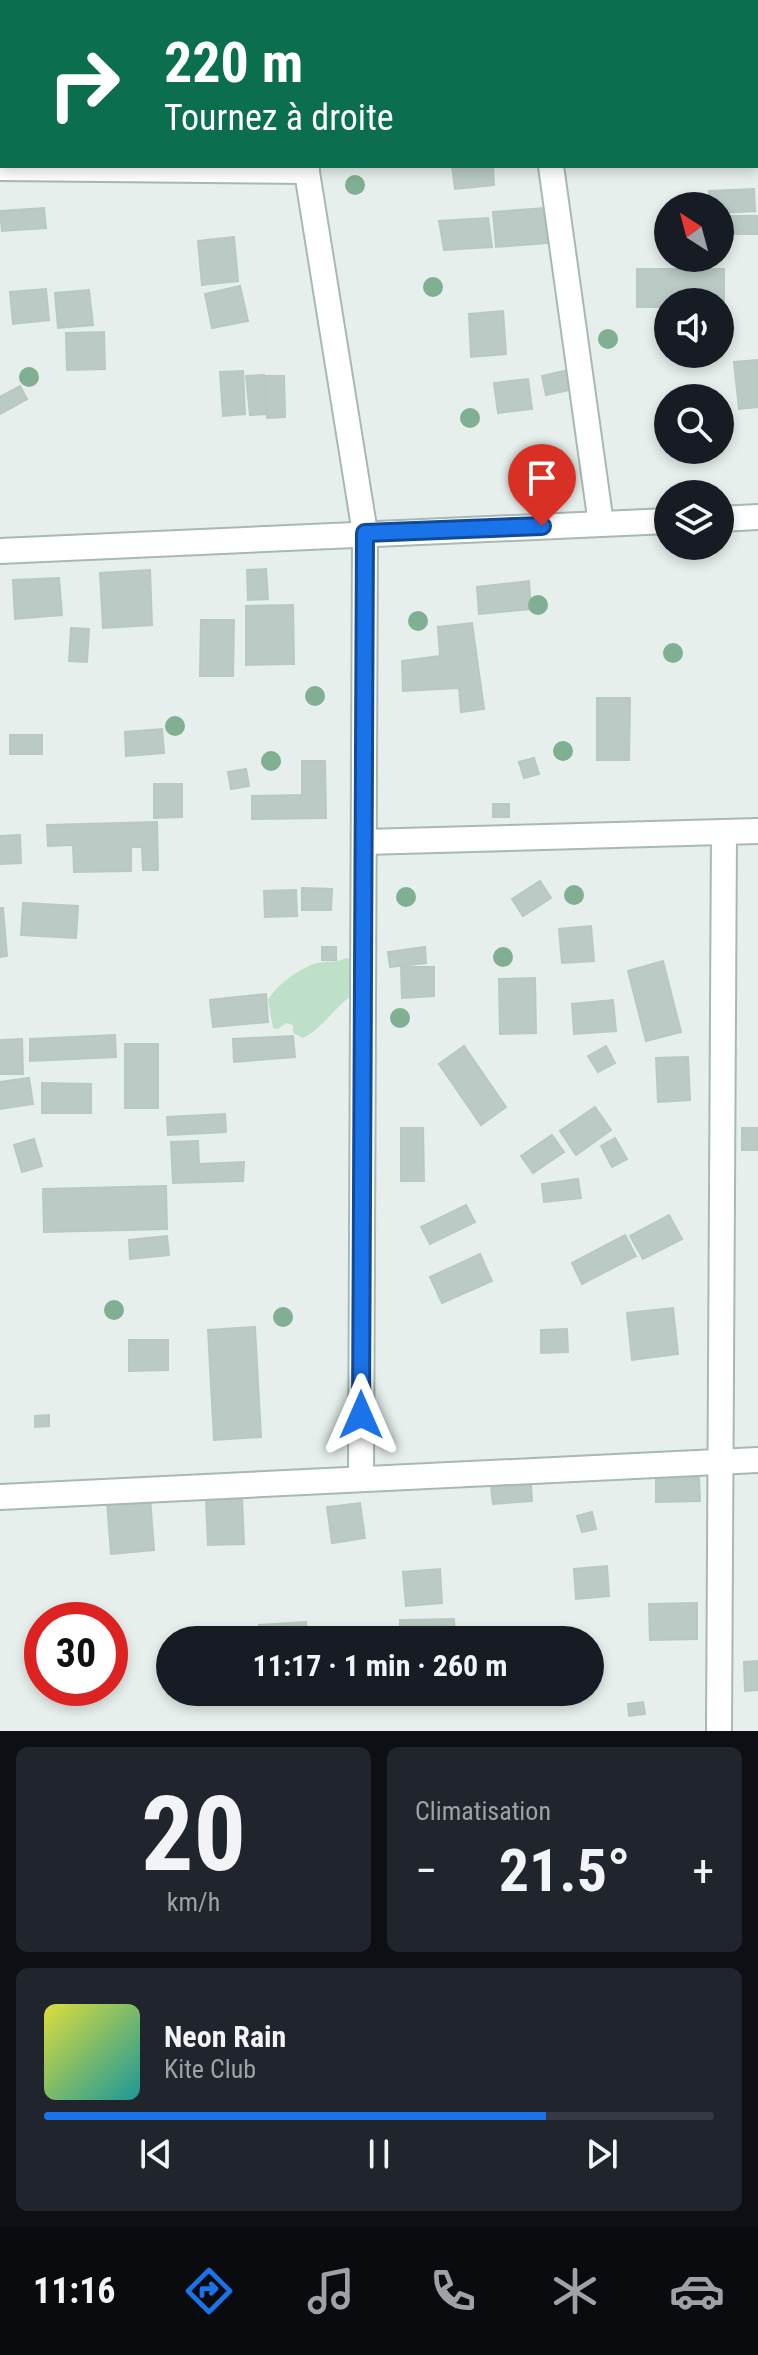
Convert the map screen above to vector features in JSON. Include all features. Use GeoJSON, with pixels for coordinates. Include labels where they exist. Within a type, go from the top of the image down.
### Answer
{"type":"FeatureCollection","features":[{"type":"Feature","properties":{"kind":"street"},"geometry":{"type":"LineString","coordinates":[[0,168],[306,168],[365,533],[361,1479]]}},
{"type":"Feature","properties":{"kind":"street"},"geometry":{"type":"LineString","coordinates":[[551,168],[601,524]]}},
{"type":"Feature","properties":{"kind":"street"},"geometry":{"type":"LineString","coordinates":[[734,518],[758,517]]}},
{"type":"Feature","properties":{"kind":"street"},"geometry":{"type":"LineString","coordinates":[[0,551],[654,522]]}},
{"type":"Feature","properties":{"kind":"street"},"geometry":{"type":"LineString","coordinates":[[364,842],[758,831]]}},
{"type":"Feature","properties":{"kind":"street"},"geometry":{"type":"LineString","coordinates":[[719,1731],[724,832]]}},
{"type":"Feature","properties":{"kind":"street"},"geometry":{"type":"LineString","coordinates":[[0,1497],[758,1460]]}},
{"type":"Feature","properties":{"kind":"green space"},"geometry":{"type":"Polygon","coordinates":[[[346,958],[357,962],[352,995],[323,1023],[303,1038],[293,1033],[293,1025],[286,1023],[278,1029],[273,1028],[268,1000],[282,984],[314,964],[346,958]]]}},
{"type":"Feature","properties":{"kind":"building"},"geometry":{"type":"Polygon","coordinates":[[[452,168],[493,168],[494,185],[455,189],[452,168]]]}},
{"type":"Feature","properties":{"kind":"building"},"geometry":{"type":"Polygon","coordinates":[[[754,189],[755,211],[734,212],[734,192],[709,191],[754,189]]]}},
{"type":"Feature","properties":{"kind":"building"},"geometry":{"type":"Polygon","coordinates":[[[44,208],[46,228],[2,231],[0,211],[44,208]]]}},
{"type":"Feature","properties":{"kind":"building"},"geometry":{"type":"Polygon","coordinates":[[[545,208],[547,243],[496,247],[493,212],[545,208]]]}},
{"type":"Feature","properties":{"kind":"building"},"geometry":{"type":"Polygon","coordinates":[[[734,216],[758,216],[758,234],[734,234],[734,216]]]}},
{"type":"Feature","properties":{"kind":"building"},"geometry":{"type":"Polygon","coordinates":[[[488,218],[492,247],[444,250],[439,221],[488,218]]]}},
{"type":"Feature","properties":{"kind":"building"},"geometry":{"type":"Polygon","coordinates":[[[234,237],[238,281],[202,285],[198,241],[234,237]]]}},
{"type":"Feature","properties":{"kind":"building"},"geometry":{"type":"Polygon","coordinates":[[[637,269],[654,269],[654,272],[724,272],[724,288],[654,288],[654,307],[637,307],[637,269]]]}},
{"type":"Feature","properties":{"kind":"building"},"geometry":{"type":"Polygon","coordinates":[[[240,286],[248,321],[212,328],[205,294],[240,286]]]}},
{"type":"Feature","properties":{"kind":"building"},"geometry":{"type":"Polygon","coordinates":[[[46,289],[49,320],[13,324],[10,292],[46,289]]]}},
{"type":"Feature","properties":{"kind":"building"},"geometry":{"type":"Polygon","coordinates":[[[89,290],[93,325],[58,328],[55,293],[89,290]]]}},
{"type":"Feature","properties":{"kind":"building"},"geometry":{"type":"Polygon","coordinates":[[[503,311],[506,354],[471,357],[469,314],[503,311]]]}},
{"type":"Feature","properties":{"kind":"building"},"geometry":{"type":"Polygon","coordinates":[[[104,332],[105,369],[67,370],[66,333],[104,332]]]}},
{"type":"Feature","properties":{"kind":"building"},"geometry":{"type":"Polygon","coordinates":[[[758,360],[758,407],[739,409],[734,362],[758,360]]]}},
{"type":"Feature","properties":{"kind":"building"},"geometry":{"type":"Polygon","coordinates":[[[573,369],[578,388],[546,395],[542,376],[573,369]]]}},
{"type":"Feature","properties":{"kind":"building"},"geometry":{"type":"Polygon","coordinates":[[[243,371],[245,414],[223,416],[220,372],[243,371]]]}},
{"type":"Feature","properties":{"kind":"building"},"geometry":{"type":"Polygon","coordinates":[[[264,375],[267,414],[250,415],[246,376],[264,375]]]}},
{"type":"Feature","properties":{"kind":"building"},"geometry":{"type":"Polygon","coordinates":[[[266,376],[284,376],[285,417],[267,418],[266,376]]]}},
{"type":"Feature","properties":{"kind":"building"},"geometry":{"type":"Polygon","coordinates":[[[528,379],[532,409],[498,413],[494,383],[528,379]]]}},
{"type":"Feature","properties":{"kind":"building"},"geometry":{"type":"Polygon","coordinates":[[[20,386],[27,399],[0,414],[0,397],[20,386]]]}},
{"type":"Feature","properties":{"kind":"building"},"geometry":{"type":"Polygon","coordinates":[[[266,569],[268,599],[248,600],[247,570],[266,569]]]}},
{"type":"Feature","properties":{"kind":"building"},"geometry":{"type":"Polygon","coordinates":[[[150,570],[152,625],[103,628],[100,573],[150,570]]]}},
{"type":"Feature","properties":{"kind":"building"},"geometry":{"type":"Polygon","coordinates":[[[59,578],[62,615],[15,619],[13,580],[59,578]]]}},
{"type":"Feature","properties":{"kind":"building"},"geometry":{"type":"Polygon","coordinates":[[[529,581],[531,609],[479,614],[477,587],[529,581]]]}},
{"type":"Feature","properties":{"kind":"building"},"geometry":{"type":"Polygon","coordinates":[[[293,605],[294,664],[246,665],[246,606],[293,605]]]}},
{"type":"Feature","properties":{"kind":"building"},"geometry":{"type":"Polygon","coordinates":[[[201,620],[234,620],[233,676],[200,676],[201,620]]]}},
{"type":"Feature","properties":{"kind":"building"},"geometry":{"type":"Polygon","coordinates":[[[472,623],[484,709],[461,712],[459,688],[403,691],[402,661],[440,656],[438,627],[472,623]]]}},
{"type":"Feature","properties":{"kind":"building"},"geometry":{"type":"Polygon","coordinates":[[[71,628],[89,629],[87,662],[69,661],[71,628]]]}},
{"type":"Feature","properties":{"kind":"building"},"geometry":{"type":"Polygon","coordinates":[[[597,698],[630,698],[629,760],[597,760],[597,698]]]}},
{"type":"Feature","properties":{"kind":"building"},"geometry":{"type":"Polygon","coordinates":[[[162,729],[164,753],[126,756],[125,732],[162,729]]]}},
{"type":"Feature","properties":{"kind":"building"},"geometry":{"type":"Polygon","coordinates":[[[10,735],[42,735],[42,754],[10,754],[10,735]]]}},
{"type":"Feature","properties":{"kind":"building"},"geometry":{"type":"Polygon","coordinates":[[[534,758],[539,774],[524,778],[519,762],[534,758]]]}},
{"type":"Feature","properties":{"kind":"building"},"geometry":{"type":"Polygon","coordinates":[[[302,761],[325,761],[326,818],[252,819],[252,796],[302,795],[302,761]]]}},
{"type":"Feature","properties":{"kind":"building"},"geometry":{"type":"Polygon","coordinates":[[[246,769],[249,786],[231,789],[228,772],[246,769]]]}},
{"type":"Feature","properties":{"kind":"building"},"geometry":{"type":"Polygon","coordinates":[[[154,784],[182,784],[182,817],[154,818],[154,784]]]}},
{"type":"Feature","properties":{"kind":"building"},"geometry":{"type":"Polygon","coordinates":[[[493,804],[509,804],[509,817],[493,817],[493,804]]]}},
{"type":"Feature","properties":{"kind":"building"},"geometry":{"type":"Polygon","coordinates":[[[157,822],[158,870],[143,870],[142,847],[131,847],[131,871],[74,872],[73,845],[48,846],[47,825],[157,822]]]}},
{"type":"Feature","properties":{"kind":"building"},"geometry":{"type":"Polygon","coordinates":[[[20,835],[21,863],[0,864],[0,836],[20,835]]]}},
{"type":"Feature","properties":{"kind":"building"},"geometry":{"type":"Polygon","coordinates":[[[540,881],[551,898],[523,916],[512,899],[540,881]]]}},
{"type":"Feature","properties":{"kind":"building"},"geometry":{"type":"Polygon","coordinates":[[[302,888],[332,889],[331,910],[302,910],[302,888]]]}},
{"type":"Feature","properties":{"kind":"building"},"geometry":{"type":"Polygon","coordinates":[[[296,890],[297,916],[265,917],[264,891],[296,890]]]}},
{"type":"Feature","properties":{"kind":"building"},"geometry":{"type":"Polygon","coordinates":[[[23,903],[78,906],[76,938],[21,935],[23,903]]]}},
{"type":"Feature","properties":{"kind":"building"},"geometry":{"type":"Polygon","coordinates":[[[0,908],[3,908],[7,956],[0,957],[0,908]]]}},
{"type":"Feature","properties":{"kind":"building"},"geometry":{"type":"Polygon","coordinates":[[[591,926],[594,961],[562,963],[559,929],[591,926]]]}},
{"type":"Feature","properties":{"kind":"building"},"geometry":{"type":"Polygon","coordinates":[[[322,947],[336,947],[336,960],[322,960],[322,947]]]}},
{"type":"Feature","properties":{"kind":"building"},"geometry":{"type":"Polygon","coordinates":[[[425,947],[426,963],[390,967],[388,952],[425,947]]]}},
{"type":"Feature","properties":{"kind":"building"},"geometry":{"type":"Polygon","coordinates":[[[663,961],[681,1032],[646,1041],[628,971],[663,961]]]}},
{"type":"Feature","properties":{"kind":"building"},"geometry":{"type":"Polygon","coordinates":[[[401,967],[434,967],[434,996],[402,998],[401,967]]]}},
{"type":"Feature","properties":{"kind":"building"},"geometry":{"type":"Polygon","coordinates":[[[535,978],[536,1033],[500,1034],[499,979],[535,978]]]}},
{"type":"Feature","properties":{"kind":"building"},"geometry":{"type":"Polygon","coordinates":[[[266,994],[268,1022],[213,1027],[210,1000],[266,994]]]}},
{"type":"Feature","properties":{"kind":"building"},"geometry":{"type":"Polygon","coordinates":[[[613,1000],[616,1031],[574,1034],[572,1004],[613,1000]]]}},
{"type":"Feature","properties":{"kind":"building"},"geometry":{"type":"Polygon","coordinates":[[[115,1035],[116,1057],[30,1061],[30,1039],[115,1035]]]}},
{"type":"Feature","properties":{"kind":"building"},"geometry":{"type":"Polygon","coordinates":[[[293,1036],[295,1057],[234,1062],[233,1039],[293,1036]]]}},
{"type":"Feature","properties":{"kind":"building"},"geometry":{"type":"Polygon","coordinates":[[[22,1039],[23,1074],[0,1074],[0,1040],[22,1039]]]}},
{"type":"Feature","properties":{"kind":"building"},"geometry":{"type":"Polygon","coordinates":[[[125,1044],[158,1044],[158,1108],[125,1108],[125,1044]]]}},
{"type":"Feature","properties":{"kind":"building"},"geometry":{"type":"Polygon","coordinates":[[[464,1046],[506,1107],[481,1125],[439,1064],[464,1046]]]}},
{"type":"Feature","properties":{"kind":"building"},"geometry":{"type":"Polygon","coordinates":[[[606,1046],[615,1063],[598,1072],[588,1056],[606,1046]]]}},
{"type":"Feature","properties":{"kind":"building"},"geometry":{"type":"Polygon","coordinates":[[[688,1057],[690,1100],[658,1102],[656,1058],[688,1057]]]}},
{"type":"Feature","properties":{"kind":"building"},"geometry":{"type":"Polygon","coordinates":[[[29,1078],[33,1104],[0,1109],[0,1082],[29,1078]]]}},
{"type":"Feature","properties":{"kind":"building"},"geometry":{"type":"Polygon","coordinates":[[[42,1083],[91,1084],[91,1113],[42,1113],[42,1083]]]}},
{"type":"Feature","properties":{"kind":"building"},"geometry":{"type":"Polygon","coordinates":[[[595,1107],[611,1130],[576,1155],[560,1131],[595,1107]]]}},
{"type":"Feature","properties":{"kind":"building"},"geometry":{"type":"Polygon","coordinates":[[[225,1114],[226,1132],[168,1135],[167,1117],[225,1114]]]}},
{"type":"Feature","properties":{"kind":"building"},"geometry":{"type":"Polygon","coordinates":[[[401,1128],[423,1128],[424,1181],[401,1181],[401,1128]]]}},
{"type":"Feature","properties":{"kind":"building"},"geometry":{"type":"Polygon","coordinates":[[[742,1128],[758,1128],[758,1150],[742,1150],[742,1128]]]}},
{"type":"Feature","properties":{"kind":"building"},"geometry":{"type":"Polygon","coordinates":[[[552,1135],[564,1152],[533,1173],[521,1156],[552,1135]]]}},
{"type":"Feature","properties":{"kind":"building"},"geometry":{"type":"Polygon","coordinates":[[[615,1138],[627,1159],[612,1167],[601,1146],[615,1138]]]}},
{"type":"Feature","properties":{"kind":"building"},"geometry":{"type":"Polygon","coordinates":[[[34,1139],[42,1166],[22,1172],[14,1145],[34,1139]]]}},
{"type":"Feature","properties":{"kind":"building"},"geometry":{"type":"Polygon","coordinates":[[[198,1141],[199,1164],[244,1162],[243,1181],[173,1183],[171,1142],[198,1141]]]}},
{"type":"Feature","properties":{"kind":"building"},"geometry":{"type":"Polygon","coordinates":[[[578,1179],[581,1198],[544,1202],[542,1184],[578,1179]]]}},
{"type":"Feature","properties":{"kind":"building"},"geometry":{"type":"Polygon","coordinates":[[[166,1186],[167,1229],[44,1232],[43,1189],[166,1186]]]}},
{"type":"Feature","properties":{"kind":"building"},"geometry":{"type":"Polygon","coordinates":[[[466,1205],[475,1222],[430,1244],[421,1227],[466,1205]]]}},
{"type":"Feature","properties":{"kind":"building"},"geometry":{"type":"Polygon","coordinates":[[[669,1215],[682,1239],[643,1259],[630,1236],[669,1215]]]}},
{"type":"Feature","properties":{"kind":"building"},"geometry":{"type":"Polygon","coordinates":[[[625,1235],[636,1256],[582,1284],[572,1263],[625,1235]]]}},
{"type":"Feature","properties":{"kind":"building"},"geometry":{"type":"Polygon","coordinates":[[[167,1236],[169,1255],[130,1259],[129,1240],[167,1236]]]}},
{"type":"Feature","properties":{"kind":"building"},"geometry":{"type":"Polygon","coordinates":[[[480,1254],[492,1281],[442,1303],[430,1277],[480,1254]]]}},
{"type":"Feature","properties":{"kind":"building"},"geometry":{"type":"Polygon","coordinates":[[[673,1308],[678,1354],[632,1360],[627,1313],[673,1308]]]}},
{"type":"Feature","properties":{"kind":"building"},"geometry":{"type":"Polygon","coordinates":[[[255,1327],[261,1437],[214,1440],[208,1330],[255,1327]]]}},
{"type":"Feature","properties":{"kind":"building"},"geometry":{"type":"Polygon","coordinates":[[[567,1329],[568,1352],[541,1353],[541,1330],[567,1329]]]}},
{"type":"Feature","properties":{"kind":"building"},"geometry":{"type":"Polygon","coordinates":[[[129,1340],[168,1340],[168,1370],[129,1371],[129,1340]]]}},
{"type":"Feature","properties":{"kind":"building"},"geometry":{"type":"Polygon","coordinates":[[[49,1415],[49,1426],[35,1427],[35,1416],[49,1415]]]}},
{"type":"Feature","properties":{"kind":"building"},"geometry":{"type":"Polygon","coordinates":[[[656,1478],[699,1478],[700,1501],[656,1502],[656,1478]]]}},
{"type":"Feature","properties":{"kind":"building"},"geometry":{"type":"Polygon","coordinates":[[[531,1484],[532,1501],[493,1504],[491,1487],[531,1484]]]}},
{"type":"Feature","properties":{"kind":"building"},"geometry":{"type":"Polygon","coordinates":[[[150,1497],[154,1550],[111,1554],[107,1501],[150,1497]]]}},
{"type":"Feature","properties":{"kind":"building"},"geometry":{"type":"Polygon","coordinates":[[[242,1497],[244,1544],[208,1545],[206,1499],[242,1497]]]}},
{"type":"Feature","properties":{"kind":"building"},"geometry":{"type":"Polygon","coordinates":[[[360,1503],[365,1538],[332,1543],[327,1507],[360,1503]]]}},
{"type":"Feature","properties":{"kind":"building"},"geometry":{"type":"Polygon","coordinates":[[[592,1512],[596,1529],[582,1532],[577,1516],[592,1512]]]}},
{"type":"Feature","properties":{"kind":"building"},"geometry":{"type":"Polygon","coordinates":[[[607,1566],[609,1596],[576,1599],[574,1569],[607,1566]]]}},
{"type":"Feature","properties":{"kind":"building"},"geometry":{"type":"Polygon","coordinates":[[[440,1569],[442,1603],[406,1606],[403,1572],[440,1569]]]}},
{"type":"Feature","properties":{"kind":"building"},"geometry":{"type":"Polygon","coordinates":[[[697,1603],[697,1639],[650,1640],[649,1604],[697,1603]]]}},
{"type":"Feature","properties":{"kind":"building"},"geometry":{"type":"Polygon","coordinates":[[[454,1619],[454,1626],[400,1626],[400,1620],[454,1619]]]}},
{"type":"Feature","properties":{"kind":"building"},"geometry":{"type":"Polygon","coordinates":[[[306,1622],[306,1626],[259,1626],[306,1622]]]}},
{"type":"Feature","properties":{"kind":"building"},"geometry":{"type":"Polygon","coordinates":[[[758,1661],[758,1690],[745,1691],[744,1662],[758,1661]]]}},
{"type":"Feature","properties":{"kind":"building"},"geometry":{"type":"Polygon","coordinates":[[[643,1702],[645,1714],[629,1716],[628,1704],[643,1702]]]}},
{"type":"Feature","properties":{"kind":"route"},"geometry":{"type":"LineString","coordinates":[[361,1415],[365,533],[542,526]]}}]}
